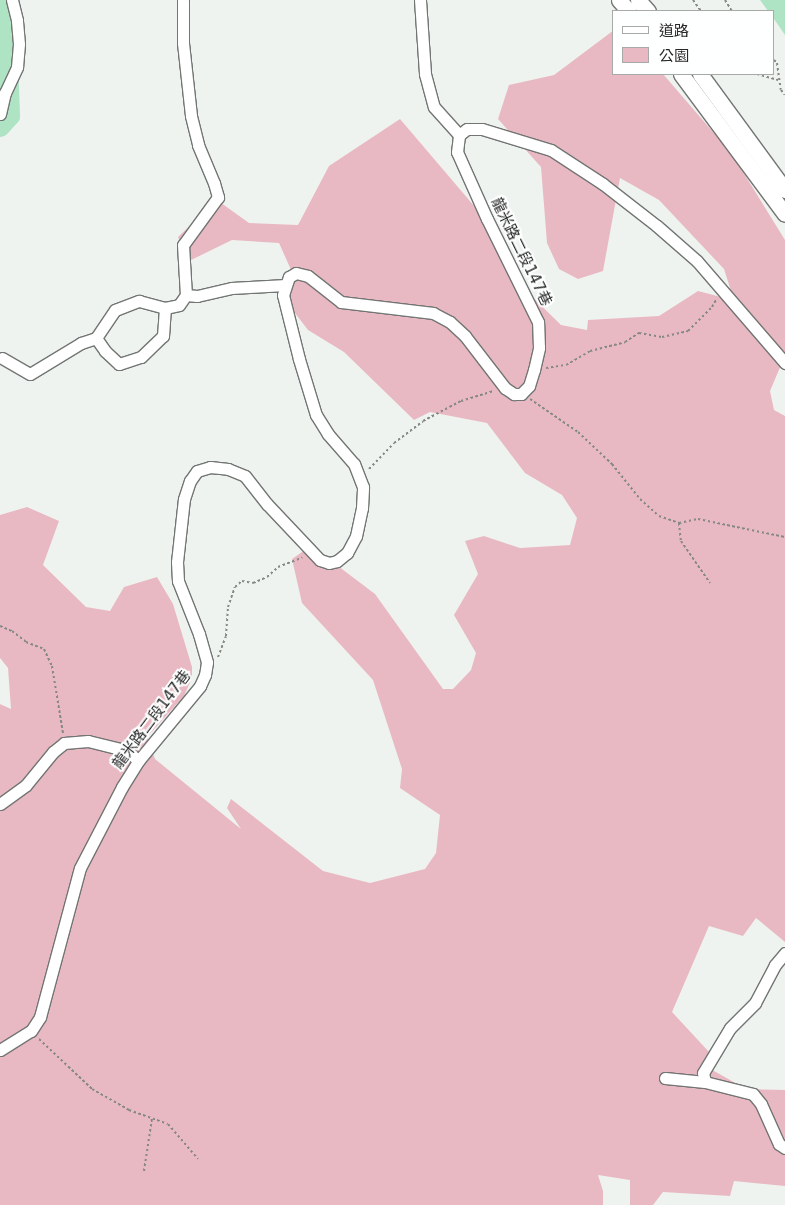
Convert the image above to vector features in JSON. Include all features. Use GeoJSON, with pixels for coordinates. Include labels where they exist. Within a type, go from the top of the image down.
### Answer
{"type":"FeatureCollection","features":[{"type":"Feature","properties":{"kind":"main road"},"geometry":{"type":"LineString","coordinates":[[619,0],[628,10]]}},
{"type":"Feature","properties":{"kind":"main road"},"geometry":{"type":"LineString","coordinates":[[638,0],[647,10]]}},
{"type":"Feature","properties":{"kind":"main road"},"geometry":{"type":"LineString","coordinates":[[682,75],[785,214]]}},
{"type":"Feature","properties":{"kind":"main road"},"geometry":{"type":"LineString","coordinates":[[701,75],[785,190]]}},
{"type":"Feature","properties":{"kind":"street"},"geometry":{"type":"LineString","coordinates":[[0,114],[5,93],[17,67],[19,44],[17,20],[12,0]]}},
{"type":"Feature","properties":{"kind":"street"},"geometry":{"type":"LineString","coordinates":[[2,358],[30,374],[81,343],[96,338],[115,310],[139,301],[165,308],[179,305],[186,295],[184,245],[218,197],[198,145],[191,116],[183,43],[183,0]]}},
{"type":"Feature","properties":{"kind":"street"},"geometry":{"type":"LineString","coordinates":[[420,0],[425,74],[429,91],[434,107],[459,135],[467,129],[482,129],[551,150],[603,184],[657,226],[697,261],[785,363]]}},
{"type":"Feature","properties":{"kind":"street","name":"龍米路二段147巷"},"geometry":{"type":"LineString","coordinates":[[459,135],[457,152],[462,164],[538,322],[539,348],[534,370],[529,386],[521,394]]}},
{"type":"Feature","properties":{"kind":"street"},"geometry":{"type":"LineString","coordinates":[[186,295],[197,296],[232,288],[285,285],[289,277],[296,273],[308,276],[341,302],[433,313],[450,322],[465,336],[505,388],[514,394],[521,394]]}},
{"type":"Feature","properties":{"kind":"street","name":"龍米路二段147巷"},"geometry":{"type":"LineString","coordinates":[[31,1031],[40,1017],[80,868],[122,787],[139,760],[200,686],[207,662],[200,634],[178,581],[177,562],[184,499],[190,481],[197,471],[210,467],[228,469],[245,476],[267,504],[314,554],[320,560],[329,563],[337,561],[347,553],[356,536],[362,508],[363,487],[354,464],[328,434],[316,415],[285,305],[283,295],[285,285]]}},
{"type":"Feature","properties":{"kind":"street"},"geometry":{"type":"LineString","coordinates":[[96,338],[105,351],[119,364],[141,357],[163,336],[165,308]]}},
{"type":"Feature","properties":{"kind":"street"},"geometry":{"type":"LineString","coordinates":[[0,804],[26,785],[53,752],[64,743],[88,741],[124,750],[139,760]]}},
{"type":"Feature","properties":{"kind":"street"},"geometry":{"type":"LineString","coordinates":[[705,1082],[703,1073],[730,1028],[755,1003],[774,965],[785,953]]}},
{"type":"Feature","properties":{"kind":"street"},"geometry":{"type":"LineString","coordinates":[[0,1050],[31,1031]]}},
{"type":"Feature","properties":{"kind":"street"},"geometry":{"type":"LineString","coordinates":[[665,1078],[705,1082],[753,1094],[761,1104],[779,1144],[785,1148]]}},
{"type":"Feature","properties":{"kind":"path"},"geometry":{"type":"LineString","coordinates":[[775,61],[777,63],[778,80],[785,95]]}},
{"type":"Feature","properties":{"kind":"path"},"geometry":{"type":"LineString","coordinates":[[760,75],[778,80]]}},
{"type":"Feature","properties":{"kind":"path"},"geometry":{"type":"LineString","coordinates":[[534,370],[566,365],[590,351],[625,342],[639,333],[662,337],[688,331],[712,307],[722,289]]}},
{"type":"Feature","properties":{"kind":"path"},"geometry":{"type":"LineString","coordinates":[[360,478],[394,443],[423,421],[461,401],[505,388]]}},
{"type":"Feature","properties":{"kind":"path"},"geometry":{"type":"LineString","coordinates":[[521,394],[578,432],[612,464],[640,499],[659,516],[679,523],[698,519],[785,538]]}},
{"type":"Feature","properties":{"kind":"path"},"geometry":{"type":"LineString","coordinates":[[679,523],[682,541],[710,583]]}},
{"type":"Feature","properties":{"kind":"path"},"geometry":{"type":"LineString","coordinates":[[207,662],[219,656],[226,636],[228,607],[234,586],[242,581],[253,583],[268,577],[278,567],[314,554]]}},
{"type":"Feature","properties":{"kind":"path"},"geometry":{"type":"LineString","coordinates":[[0,626],[12,631],[26,642],[44,649],[52,666],[64,743]]}},
{"type":"Feature","properties":{"kind":"path"},"geometry":{"type":"LineString","coordinates":[[31,1031],[92,1089],[130,1110],[168,1124],[198,1159]]}},
{"type":"Feature","properties":{"kind":"path"},"geometry":{"type":"LineString","coordinates":[[144,1172],[152,1118]]}},
{"type":"Feature","properties":{"kind":"green space"},"geometry":{"type":"Polygon","coordinates":[[[0,0],[16,0],[19,52],[0,95],[0,0]]]}},
{"type":"Feature","properties":{"kind":"green space"},"geometry":{"type":"Polygon","coordinates":[[[612,32],[612,75],[664,75],[732,154],[785,240],[785,364],[781,365],[770,391],[774,410],[785,416],[785,942],[756,918],[743,936],[709,926],[672,1012],[710,1053],[707,1067],[746,1089],[785,1090],[785,1186],[734,1181],[730,1196],[663,1192],[653,1205],[630,1205],[630,1180],[598,1175],[603,1191],[603,1205],[0,1205],[0,704],[11,709],[8,668],[0,658],[0,515],[27,507],[59,521],[43,565],[86,607],[110,611],[124,587],[157,577],[173,604],[192,667],[192,678],[184,696],[147,737],[155,759],[241,829],[227,808],[231,799],[323,871],[370,883],[425,869],[436,853],[440,815],[400,788],[402,769],[373,680],[302,603],[292,559],[305,550],[330,560],[375,594],[443,689],[453,689],[471,670],[476,653],[454,615],[478,574],[465,541],[484,536],[520,548],[570,545],[577,518],[562,495],[525,473],[487,423],[430,412],[414,420],[344,352],[308,330],[285,300],[292,272],[279,243],[232,240],[189,261],[178,237],[217,200],[249,223],[298,225],[329,166],[400,119],[475,207],[509,274],[561,325],[587,330],[588,320],[659,316],[698,291],[725,298],[731,291],[724,269],[659,200],[620,178],[603,271],[578,279],[559,269],[547,243],[541,167],[498,119],[509,85],[554,75],[612,32]]]}},
{"type":"Feature","properties":{"kind":"shaded area"},"geometry":{"type":"Polygon","coordinates":[[[760,0],[785,0],[785,35],[775,20],[775,10],[767,10],[760,0]]]}},
{"type":"Feature","properties":{"kind":"waterway"},"geometry":{"type":"LineString","coordinates":[[0,127],[10,116],[6,0]]}}]}
